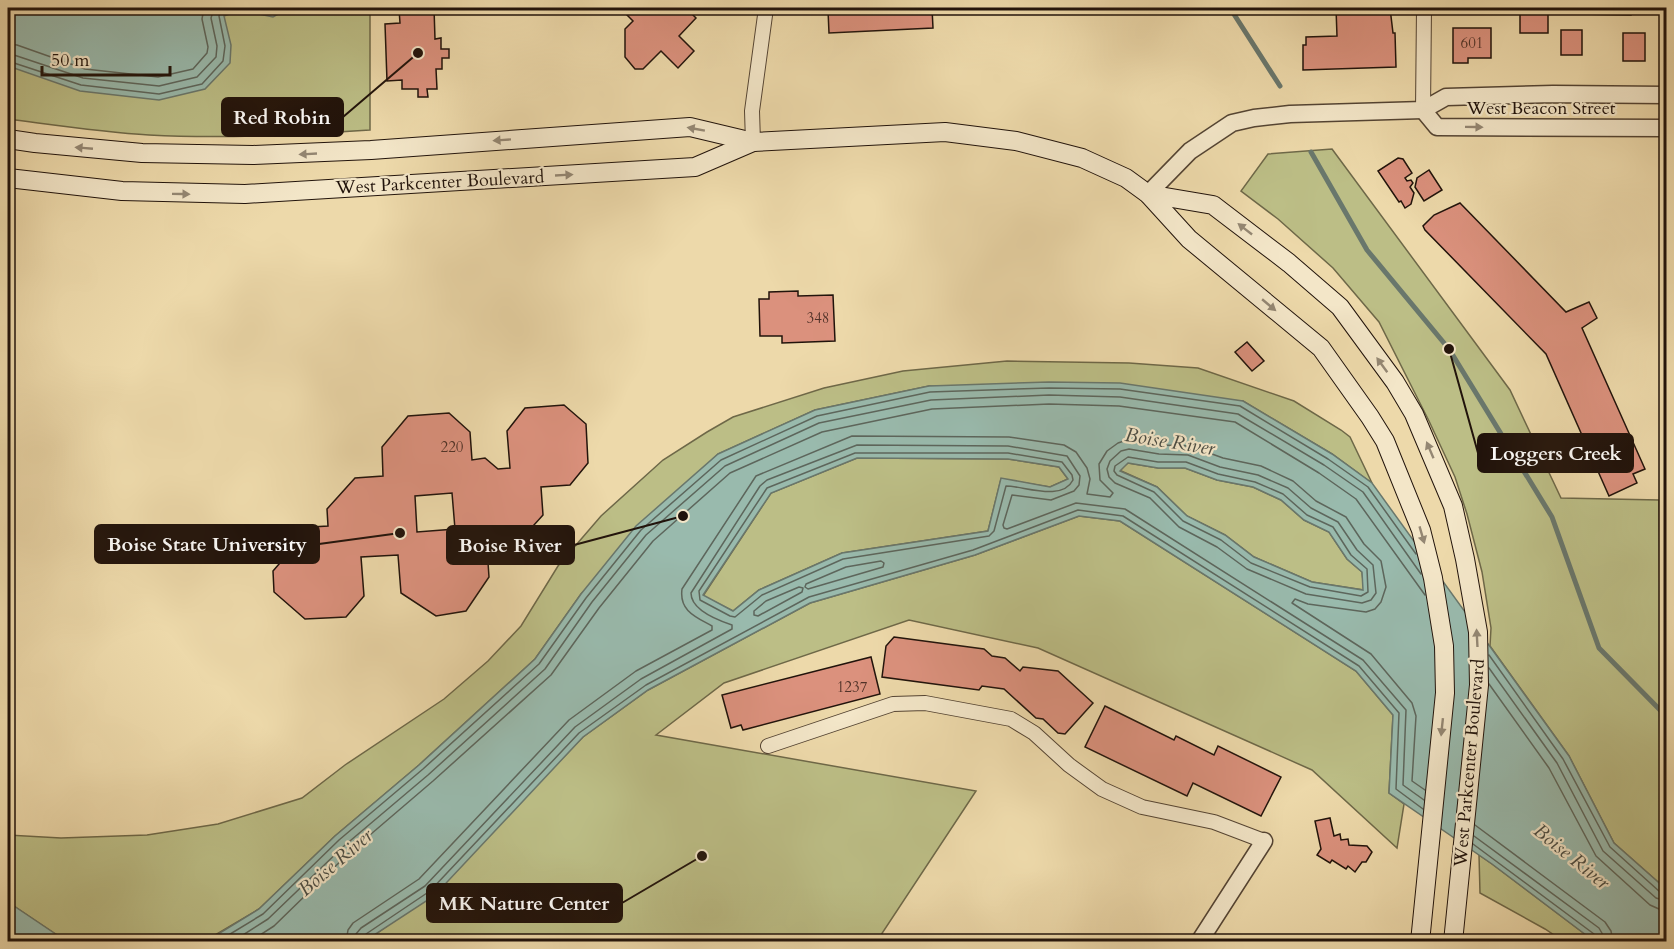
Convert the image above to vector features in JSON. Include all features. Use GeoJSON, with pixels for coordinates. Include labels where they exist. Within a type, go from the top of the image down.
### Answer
{"type":"FeatureCollection","features":[{"type":"Feature","properties":{"kind":"main road","name":"West Parkcenter Boulevard"},"geometry":{"type":"LineString","coordinates":[[8,139],[142,153],[206,155],[304,154],[690,127],[753,142],[945,132],[1016,141],[1082,158],[1126,178],[1149,194],[1189,239],[1321,348],[1370,417],[1384,441],[1421,530],[1444,646],[1445,693],[1420,942]]}},
{"type":"Feature","properties":{"kind":"main road","name":"West Parkcenter Boulevard"},"geometry":{"type":"LineString","coordinates":[[8,178],[122,191],[245,194],[695,167],[753,142]]}},
{"type":"Feature","properties":{"kind":"main road","name":"West Parkcenter Boulevard"},"geometry":{"type":"LineString","coordinates":[[1149,194],[1214,205],[1340,307],[1395,382],[1414,414],[1453,506],[1478,632],[1479,685],[1453,942]]}},
{"type":"Feature","properties":{"kind":"street"},"geometry":{"type":"LineString","coordinates":[[753,142],[752,111],[766,8]]}},
{"type":"Feature","properties":{"kind":"street"},"geometry":{"type":"LineString","coordinates":[[1423,110],[1424,8]]}},
{"type":"Feature","properties":{"kind":"street","name":"West Beacon Street"},"geometry":{"type":"LineString","coordinates":[[1149,194],[1190,151],[1232,123],[1290,114],[1423,110],[1446,98],[1553,94],[1666,95]]}},
{"type":"Feature","properties":{"kind":"street","name":"West Beacon Street"},"geometry":{"type":"LineString","coordinates":[[1423,110],[1437,127],[1666,128]]}},
{"type":"Feature","properties":{"kind":"street"},"geometry":{"type":"LineString","coordinates":[[768,746],[893,704],[925,703],[1011,719],[1034,733],[1069,765],[1101,789],[1142,807],[1214,822],[1264,841],[1199,942]]}},
{"type":"Feature","properties":{"kind":"green space"},"geometry":{"type":"Polygon","coordinates":[[[8,8],[370,8],[370,130],[204,137],[114,132],[8,119],[8,8]]]}},
{"type":"Feature","properties":{"kind":"green space"},"geometry":{"type":"Polygon","coordinates":[[[1332,149],[1510,390],[1561,498],[1659,500],[1660,609],[1666,620],[1666,889],[1614,843],[1569,756],[1490,646],[1491,628],[1482,572],[1455,477],[1379,322],[1333,268],[1278,219],[1241,191],[1268,154],[1332,149]]]}},
{"type":"Feature","properties":{"kind":"green space"},"geometry":{"type":"Polygon","coordinates":[[[1007,361],[1129,363],[1198,368],[1294,401],[1341,430],[1350,437],[1372,483],[1332,454],[1243,401],[929,386],[815,410],[718,454],[581,594],[535,659],[419,765],[335,836],[259,909],[205,941],[66,941],[8,902],[8,835],[61,838],[147,835],[218,824],[302,798],[345,765],[444,699],[488,661],[521,626],[558,566],[601,516],[663,460],[733,417],[824,388],[903,371],[1007,361]]]}},
{"type":"Feature","properties":{"kind":"green space"},"geometry":{"type":"Polygon","coordinates":[[[857,458],[1008,459],[1059,467],[1068,479],[1050,487],[1001,479],[988,531],[842,553],[759,590],[733,611],[703,596],[771,493],[857,458]]]}},
{"type":"Feature","properties":{"kind":"green space"},"geometry":{"type":"Polygon","coordinates":[[[1128,463],[1158,468],[1185,468],[1217,480],[1253,487],[1281,500],[1304,520],[1329,532],[1347,559],[1362,572],[1364,590],[1312,582],[1254,557],[1225,535],[1187,516],[1157,487],[1119,470],[1128,463]]]}},
{"type":"Feature","properties":{"kind":"green space"},"geometry":{"type":"Polygon","coordinates":[[[1079,516],[1120,521],[1356,671],[1393,715],[1389,793],[1404,804],[1397,848],[1312,770],[1038,648],[909,620],[724,683],[656,735],[976,791],[877,941],[365,942],[387,926],[508,815],[583,737],[648,690],[810,603],[975,555],[1079,516]]]}},
{"type":"Feature","properties":{"kind":"green space"},"geometry":{"type":"Polygon","coordinates":[[[1479,855],[1594,941],[1563,941],[1480,893],[1479,855]]]}},
{"type":"Feature","properties":{"kind":"water"},"geometry":{"type":"Polygon","coordinates":[[[8,8],[289,8],[273,17],[240,10],[224,16],[231,45],[230,63],[205,89],[159,100],[80,91],[8,66],[8,8]]]}},
{"type":"Feature","properties":{"kind":"water"},"geometry":{"type":"Polygon","coordinates":[[[1049,382],[1120,383],[1243,401],[1332,454],[1372,483],[1569,756],[1614,843],[1666,889],[1666,941],[1594,941],[1492,864],[1389,793],[1393,715],[1356,671],[1120,521],[1079,516],[975,555],[810,603],[648,690],[583,737],[434,896],[365,941],[205,942],[259,909],[335,836],[419,765],[535,659],[581,594],[636,526],[718,454],[815,410],[929,386],[1049,382]],[[857,458],[771,493],[703,595],[733,611],[759,590],[842,553],[988,531],[1001,478],[1050,487],[1068,479],[1059,467],[1008,459],[857,458]],[[1128,463],[1120,471],[1157,487],[1187,516],[1225,535],[1254,557],[1312,582],[1363,590],[1362,572],[1347,559],[1329,532],[1304,520],[1281,500],[1253,487],[1217,480],[1185,468],[1158,468],[1128,463]]]}},
{"type":"Feature","properties":{"kind":"water"},"geometry":{"type":"Polygon","coordinates":[[[8,902],[66,941],[33,941],[8,933],[8,902]]]}},
{"type":"Feature","properties":{"kind":"building"},"geometry":{"type":"Polygon","coordinates":[[[434,8],[435,39],[441,38],[441,49],[449,49],[449,58],[442,58],[442,69],[436,69],[437,89],[427,89],[428,97],[418,97],[418,89],[402,89],[402,80],[387,81],[385,24],[400,23],[399,9],[434,8]]]}},
{"type":"Feature","properties":{"kind":"building"},"geometry":{"type":"Polygon","coordinates":[[[630,8],[686,8],[696,18],[679,36],[694,51],[678,68],[661,51],[643,69],[635,69],[625,57],[625,29],[633,21],[625,13],[630,8]]]}},
{"type":"Feature","properties":{"kind":"building"},"geometry":{"type":"Polygon","coordinates":[[[833,8],[932,8],[933,28],[829,33],[828,10],[833,8]]]}},
{"type":"Feature","properties":{"kind":"building"},"geometry":{"type":"Polygon","coordinates":[[[1336,8],[1390,8],[1393,33],[1395,33],[1396,67],[1303,70],[1303,45],[1306,45],[1306,37],[1337,36],[1336,8]]]}},
{"type":"Feature","properties":{"kind":"building"},"geometry":{"type":"Polygon","coordinates":[[[1578,8],[1631,8],[1631,15],[1578,14],[1578,8]]]}},
{"type":"Feature","properties":{"kind":"building"},"geometry":{"type":"Polygon","coordinates":[[[1520,10],[1548,10],[1548,33],[1520,33],[1520,10]]]}},
{"type":"Feature","properties":{"kind":"building"},"geometry":{"type":"Polygon","coordinates":[[[1453,28],[1491,28],[1491,58],[1468,58],[1468,63],[1453,63],[1453,28]]]}},
{"type":"Feature","properties":{"kind":"building"},"geometry":{"type":"Polygon","coordinates":[[[1561,30],[1582,30],[1582,55],[1561,55],[1561,30]]]}},
{"type":"Feature","properties":{"kind":"building"},"geometry":{"type":"Polygon","coordinates":[[[1623,33],[1645,33],[1645,61],[1623,61],[1623,33]]]}},
{"type":"Feature","properties":{"kind":"building"},"geometry":{"type":"Polygon","coordinates":[[[1398,158],[1403,159],[1412,173],[1405,178],[1413,183],[1410,187],[1414,193],[1411,204],[1405,208],[1378,171],[1398,158]]]}},
{"type":"Feature","properties":{"kind":"building"},"geometry":{"type":"Polygon","coordinates":[[[1429,170],[1442,190],[1424,201],[1415,187],[1417,178],[1429,170]]]}},
{"type":"Feature","properties":{"kind":"building"},"geometry":{"type":"Polygon","coordinates":[[[1460,203],[1566,312],[1589,302],[1597,318],[1582,328],[1645,469],[1633,474],[1637,483],[1609,496],[1546,354],[1425,230],[1423,226],[1434,215],[1460,203]]]}},
{"type":"Feature","properties":{"kind":"building"},"geometry":{"type":"Polygon","coordinates":[[[798,291],[798,296],[833,295],[835,341],[782,343],[782,336],[760,336],[759,299],[769,299],[769,292],[798,291]]]}},
{"type":"Feature","properties":{"kind":"building"},"geometry":{"type":"Polygon","coordinates":[[[1247,342],[1264,361],[1252,371],[1235,352],[1247,342]]]}},
{"type":"Feature","properties":{"kind":"building"},"geometry":{"type":"Polygon","coordinates":[[[564,405],[586,424],[588,463],[570,485],[541,487],[543,515],[515,546],[487,548],[489,577],[466,611],[436,616],[401,593],[398,555],[361,557],[364,596],[346,617],[305,619],[274,592],[273,571],[311,527],[328,526],[327,509],[355,478],[383,476],[382,447],[408,416],[449,413],[470,432],[472,460],[485,458],[498,469],[510,468],[507,431],[525,408],[564,405]],[[452,493],[415,496],[417,532],[455,529],[452,493]]]}},
{"type":"Feature","properties":{"kind":"building"},"geometry":{"type":"Polygon","coordinates":[[[894,637],[984,649],[992,656],[1005,658],[1020,671],[1023,667],[1058,671],[1093,703],[1065,734],[1058,733],[1043,719],[1036,718],[1004,689],[982,686],[979,690],[882,677],[886,646],[894,637]]]}},
{"type":"Feature","properties":{"kind":"building"},"geometry":{"type":"Polygon","coordinates":[[[871,657],[880,694],[743,730],[741,725],[731,728],[722,695],[871,657]]]}},
{"type":"Feature","properties":{"kind":"building"},"geometry":{"type":"Polygon","coordinates":[[[1105,706],[1174,740],[1176,736],[1214,755],[1218,746],[1281,777],[1261,816],[1193,783],[1187,796],[1085,747],[1105,706]]]}},
{"type":"Feature","properties":{"kind":"building"},"geometry":{"type":"Polygon","coordinates":[[[1330,818],[1334,836],[1340,834],[1341,840],[1348,839],[1349,845],[1367,846],[1372,852],[1366,862],[1362,862],[1355,872],[1348,866],[1346,869],[1332,860],[1330,863],[1317,855],[1321,849],[1315,821],[1330,818]]]}},
{"type":"Feature","properties":{"kind":"waterway"},"geometry":{"type":"LineString","coordinates":[[1230,8],[1280,86]]}},
{"type":"Feature","properties":{"kind":"waterway"},"geometry":{"type":"LineString","coordinates":[[1311,152],[1367,250],[1449,349],[1552,517],[1599,648],[1666,716]]}},
{"type":"Feature","properties":{"kind":"place","name":"Red Robin"},"geometry":{"type":"Point","coordinates":[418,53]}},
{"type":"Feature","properties":{"kind":"place","name":"Loggers Creek"},"geometry":{"type":"Point","coordinates":[1449,349]}},
{"type":"Feature","properties":{"kind":"place","name":"Boise River"},"geometry":{"type":"Point","coordinates":[683,516]}},
{"type":"Feature","properties":{"kind":"place","name":"Boise State University"},"geometry":{"type":"Point","coordinates":[400,533]}},
{"type":"Feature","properties":{"kind":"place","name":"MK Nature Center"},"geometry":{"type":"Point","coordinates":[702,856]}}]}
